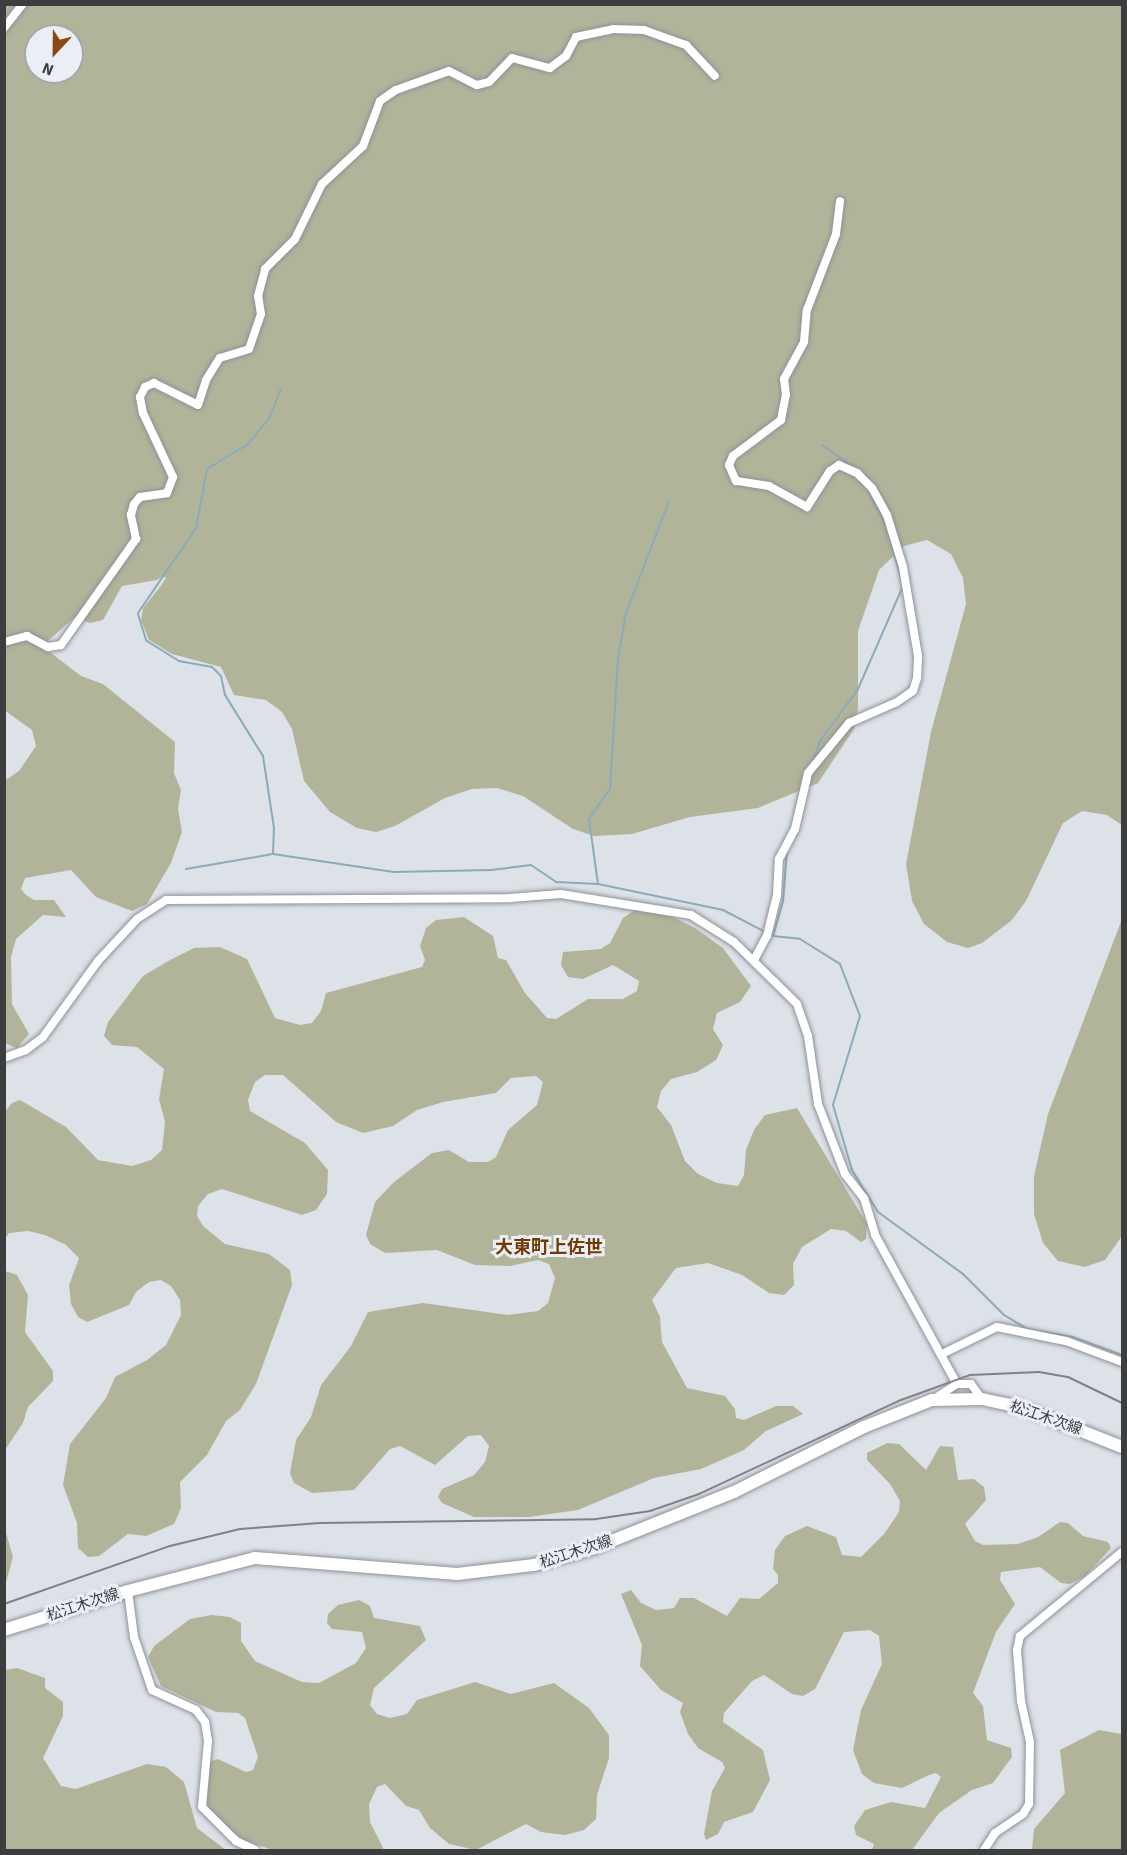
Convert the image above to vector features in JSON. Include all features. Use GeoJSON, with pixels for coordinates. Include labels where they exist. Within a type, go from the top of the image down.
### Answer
{"type":"FeatureCollection","features":[{"type":"Feature","properties":{"kind":"main road","name":"松江木次線"},"geometry":{"type":"LineString","coordinates":[[4,1630],[128,1591],[255,1558],[457,1574],[534,1565],[594,1548],[734,1491],[864,1427],[932,1400],[982,1399],[1021,1407],[1122,1447]]}},
{"type":"Feature","properties":{"kind":"street"},"geometry":{"type":"LineString","coordinates":[[4,28],[23,4]]}},
{"type":"Feature","properties":{"kind":"street"},"geometry":{"type":"LineString","coordinates":[[4,642],[27,636],[48,647],[62,645],[136,539],[131,515],[134,504],[140,497],[167,493],[173,477],[143,413],[140,397],[145,387],[154,383],[198,405],[206,380],[220,358],[249,349],[261,314],[258,296],[265,269],[295,239],[322,184],[363,146],[380,101],[396,90],[448,71],[477,85],[489,82],[512,58],[550,68],[566,56],[576,37],[612,29],[644,30],[678,41],[715,76]]}},
{"type":"Feature","properties":{"kind":"street"},"geometry":{"type":"LineString","coordinates":[[754,960],[767,936],[777,895],[779,859],[795,830],[808,773],[849,723],[897,702],[913,691],[917,678],[918,656],[903,567],[887,514],[872,488],[857,473],[839,465],[830,471],[807,507],[769,486],[736,481],[729,465],[733,456],[781,420],[786,395],[784,379],[804,342],[807,310],[836,234],[840,201]]}},
{"type":"Feature","properties":{"kind":"street"},"geometry":{"type":"LineString","coordinates":[[4,1058],[26,1050],[43,1037],[80,983],[137,919],[166,900],[180,897],[510,898],[583,894],[692,915],[716,928],[754,960],[797,1004],[808,1036],[818,1104],[845,1174],[864,1198],[875,1235],[957,1384]]}},
{"type":"Feature","properties":{"kind":"street"},"geometry":{"type":"LineString","coordinates":[[942,1354],[997,1327],[1066,1341],[1122,1360]]}},
{"type":"Feature","properties":{"kind":"street"},"geometry":{"type":"LineString","coordinates":[[932,1400],[957,1384],[971,1384],[982,1399]]}},
{"type":"Feature","properties":{"kind":"street"},"geometry":{"type":"LineString","coordinates":[[984,1851],[995,1833],[1023,1814],[1029,1804],[1030,1742],[1020,1701],[1020,1636],[1122,1552]]}},
{"type":"Feature","properties":{"kind":"street"},"geometry":{"type":"LineString","coordinates":[[128,1591],[134,1637],[152,1690],[195,1710],[205,1722],[208,1741],[202,1807],[236,1841],[255,1851]]}},
{"type":"Feature","properties":{"kind":"green space"},"geometry":{"type":"Polygon","coordinates":[[[5,5],[1122,5],[1122,825],[1107,815],[1082,811],[1063,823],[1026,901],[1012,920],[982,943],[968,948],[947,942],[924,924],[912,901],[906,864],[931,732],[966,604],[963,578],[951,554],[927,540],[904,546],[879,570],[858,631],[858,708],[854,729],[818,783],[758,808],[690,817],[632,834],[594,836],[573,829],[523,796],[497,788],[472,789],[445,798],[395,826],[376,832],[357,828],[330,812],[304,781],[292,729],[282,712],[266,700],[234,695],[221,667],[172,654],[149,640],[141,620],[143,608],[166,578],[163,576],[157,580],[122,586],[103,620],[90,623],[75,617],[42,646],[81,676],[103,684],[175,742],[174,773],[181,790],[178,809],[182,832],[171,863],[147,904],[132,911],[96,897],[71,870],[25,878],[21,889],[26,895],[34,900],[54,900],[66,917],[43,915],[16,939],[11,957],[12,1004],[29,1034],[17,1048],[4,1043],[4,781],[19,771],[36,746],[32,730],[4,710],[5,5]]]}},
{"type":"Feature","properties":{"kind":"green space"},"geometry":{"type":"Polygon","coordinates":[[[636,909],[671,916],[695,928],[723,948],[751,986],[740,1002],[717,1013],[713,1029],[723,1045],[716,1060],[697,1072],[671,1079],[661,1091],[657,1107],[671,1125],[685,1161],[698,1174],[717,1183],[738,1186],[744,1175],[746,1150],[754,1130],[765,1115],[797,1108],[867,1224],[866,1239],[861,1242],[846,1231],[831,1229],[802,1247],[793,1264],[794,1285],[784,1295],[769,1293],[742,1275],[708,1263],[676,1268],[652,1300],[660,1317],[662,1342],[687,1388],[725,1396],[735,1409],[736,1418],[744,1420],[776,1406],[793,1406],[803,1414],[766,1431],[744,1450],[701,1469],[654,1478],[578,1510],[529,1517],[474,1517],[442,1503],[438,1497],[442,1489],[474,1475],[485,1462],[489,1446],[481,1435],[468,1436],[435,1465],[400,1446],[390,1449],[354,1490],[312,1493],[294,1483],[290,1473],[296,1440],[311,1417],[321,1385],[351,1346],[368,1312],[423,1303],[508,1315],[538,1311],[548,1303],[555,1278],[549,1264],[538,1260],[510,1266],[475,1265],[437,1250],[385,1253],[370,1244],[366,1235],[375,1202],[394,1182],[432,1153],[449,1150],[469,1162],[488,1162],[496,1157],[508,1130],[537,1105],[543,1082],[536,1076],[511,1078],[496,1093],[443,1102],[417,1110],[393,1126],[363,1133],[336,1122],[283,1075],[265,1075],[255,1082],[248,1100],[250,1111],[305,1143],[328,1170],[327,1194],[316,1210],[302,1215],[222,1189],[208,1194],[198,1206],[197,1216],[203,1226],[225,1244],[269,1254],[290,1270],[292,1285],[256,1384],[240,1410],[226,1421],[207,1455],[180,1482],[181,1508],[174,1524],[146,1536],[128,1534],[99,1556],[88,1557],[78,1548],[77,1523],[63,1485],[70,1444],[106,1398],[115,1377],[147,1360],[166,1345],[181,1315],[180,1300],[171,1286],[161,1280],[149,1282],[136,1292],[129,1305],[87,1322],[78,1317],[71,1304],[69,1285],[79,1258],[66,1245],[45,1235],[28,1231],[9,1233],[5,1239],[4,1113],[12,1103],[20,1100],[66,1127],[98,1160],[132,1166],[151,1160],[162,1150],[165,1122],[159,1099],[164,1069],[137,1047],[112,1045],[104,1036],[108,1022],[143,976],[170,960],[194,948],[220,947],[247,959],[275,1018],[300,1025],[312,1023],[321,1011],[326,993],[422,967],[425,960],[420,946],[426,928],[436,920],[464,917],[493,936],[498,958],[506,960],[525,993],[547,1018],[556,1019],[588,999],[623,999],[637,991],[639,981],[613,965],[583,979],[568,977],[561,965],[563,952],[601,949],[610,943],[623,918],[636,909]]]}},
{"type":"Feature","properties":{"kind":"green space"},"geometry":{"type":"Polygon","coordinates":[[[1122,919],[1122,1236],[1105,1260],[1085,1267],[1058,1261],[1043,1243],[1034,1214],[1034,1176],[1048,1114],[1122,919]]]}},
{"type":"Feature","properties":{"kind":"green space"},"geometry":{"type":"Polygon","coordinates":[[[5,1271],[17,1275],[28,1295],[25,1332],[53,1371],[53,1381],[28,1407],[23,1423],[5,1450],[5,1271]]]}},
{"type":"Feature","properties":{"kind":"green space"},"geometry":{"type":"Polygon","coordinates":[[[887,1443],[899,1444],[926,1470],[940,1446],[953,1447],[958,1480],[974,1479],[984,1487],[986,1500],[965,1524],[975,1541],[983,1545],[1018,1544],[1038,1537],[1060,1522],[1068,1523],[1083,1536],[1108,1542],[1111,1548],[1085,1576],[1070,1584],[1061,1583],[1040,1567],[1001,1572],[1000,1580],[1015,1604],[996,1632],[973,1693],[983,1706],[987,1740],[1011,1748],[1012,1757],[993,1783],[972,1790],[939,1813],[912,1850],[872,1850],[874,1844],[856,1835],[854,1826],[865,1810],[891,1802],[925,1808],[941,1777],[936,1773],[902,1788],[874,1783],[862,1774],[853,1750],[861,1710],[882,1664],[879,1636],[870,1630],[844,1632],[815,1689],[803,1696],[792,1694],[764,1675],[752,1681],[724,1713],[723,1722],[763,1750],[770,1780],[753,1812],[724,1822],[718,1834],[706,1840],[704,1834],[712,1791],[725,1768],[722,1762],[698,1748],[688,1734],[680,1712],[683,1703],[661,1690],[640,1666],[642,1645],[621,1594],[631,1590],[641,1603],[656,1610],[674,1608],[680,1598],[694,1598],[727,1616],[740,1598],[759,1599],[778,1583],[778,1575],[773,1569],[775,1550],[785,1536],[807,1526],[836,1537],[842,1555],[861,1557],[884,1534],[899,1512],[900,1501],[890,1484],[867,1460],[867,1453],[887,1443]]]}},
{"type":"Feature","properties":{"kind":"green space"},"geometry":{"type":"Polygon","coordinates":[[[5,1529],[13,1557],[4,1586],[5,1529]]]}},
{"type":"Feature","properties":{"kind":"green space"},"geometry":{"type":"Polygon","coordinates":[[[359,1600],[370,1606],[374,1618],[420,1626],[426,1640],[374,1688],[370,1705],[377,1714],[390,1718],[407,1714],[417,1700],[475,1682],[511,1694],[554,1683],[589,1708],[609,1735],[609,1758],[597,1795],[596,1819],[584,1830],[565,1835],[541,1832],[526,1824],[476,1850],[449,1844],[430,1828],[419,1810],[406,1806],[385,1784],[377,1787],[369,1804],[370,1822],[384,1850],[273,1850],[243,1840],[227,1827],[210,1811],[204,1797],[209,1762],[218,1759],[246,1772],[253,1770],[258,1757],[245,1718],[238,1713],[216,1712],[161,1686],[148,1657],[154,1646],[190,1619],[211,1615],[230,1617],[241,1623],[241,1641],[255,1661],[302,1682],[319,1683],[356,1663],[366,1648],[362,1632],[332,1629],[327,1623],[328,1614],[338,1605],[359,1600]]]}},
{"type":"Feature","properties":{"kind":"green space"},"geometry":{"type":"Polygon","coordinates":[[[17,1668],[45,1678],[45,1688],[63,1702],[63,1716],[43,1758],[61,1786],[76,1789],[147,1764],[166,1767],[184,1782],[197,1828],[226,1850],[5,1850],[5,1670],[17,1668]]]}},
{"type":"Feature","properties":{"kind":"green space"},"geometry":{"type":"Polygon","coordinates":[[[1099,1730],[1122,1734],[1122,1850],[1032,1850],[1034,1829],[1065,1793],[1060,1750],[1099,1730]]]}},
{"type":"Feature","properties":{"kind":"waterway"},"geometry":{"type":"LineString","coordinates":[[273,854],[274,828],[263,756],[225,695],[221,676],[212,667],[179,661],[146,640],[138,613],[196,528],[207,469],[248,444],[270,417],[281,389]]}},
{"type":"Feature","properties":{"kind":"waterway"},"geometry":{"type":"LineString","coordinates":[[822,445],[855,468]]}},
{"type":"Feature","properties":{"kind":"waterway"},"geometry":{"type":"LineString","coordinates":[[867,488],[887,529]]}},
{"type":"Feature","properties":{"kind":"waterway"},"geometry":{"type":"LineString","coordinates":[[598,884],[589,819],[610,789],[618,658],[626,613],[669,501]]}},
{"type":"Feature","properties":{"kind":"waterway"},"geometry":{"type":"LineString","coordinates":[[813,762],[820,741],[858,689],[903,586],[889,534]]}},
{"type":"Feature","properties":{"kind":"waterway"},"geometry":{"type":"LineString","coordinates":[[773,936],[783,902],[787,850]]}},
{"type":"Feature","properties":{"kind":"waterway"},"geometry":{"type":"LineString","coordinates":[[186,869],[273,854],[394,872],[491,870],[531,865],[556,882],[598,884],[723,910],[773,936],[800,939],[840,964],[860,1016],[833,1105],[852,1170],[878,1212],[963,1274],[1004,1315],[1027,1329],[1073,1337],[1122,1355]]}},
{"type":"Feature","properties":{"kind":"railway"},"geometry":{"type":"LineString","coordinates":[[4,1604],[170,1546],[240,1529],[320,1523],[596,1519],[650,1511],[699,1494],[901,1400],[970,1375],[1039,1372],[1068,1377],[1122,1403]]}},
{"type":"Feature","properties":{"kind":"district","name":"大東町上佐世"},"geometry":{"type":"Point","coordinates":[549,1248]}}]}
